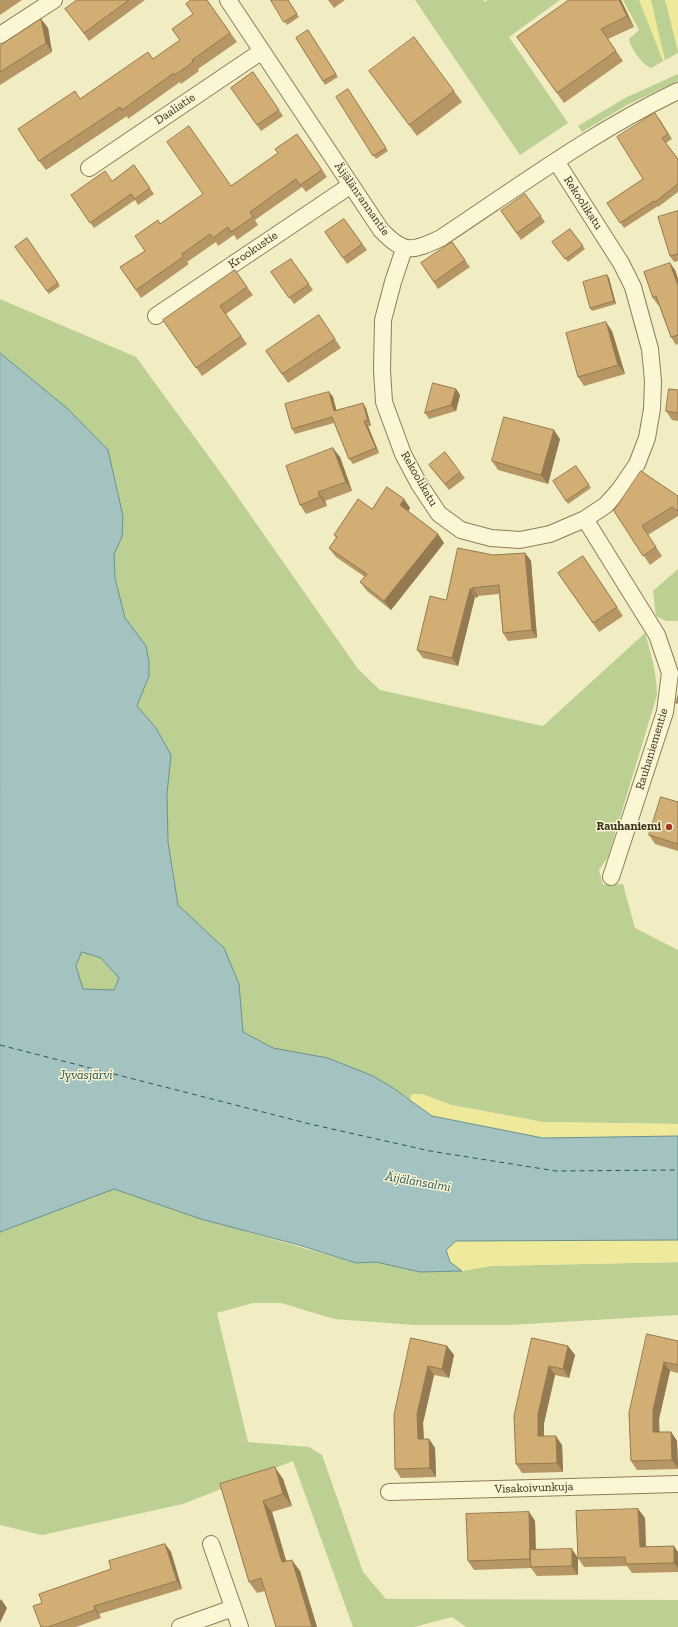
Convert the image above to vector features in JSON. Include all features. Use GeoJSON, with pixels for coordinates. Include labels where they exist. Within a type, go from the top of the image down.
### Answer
{"type":"FeatureCollection","features":[{"type":"Feature","properties":{"kind":"street"},"geometry":{"type":"LineString","coordinates":[[0,35],[54,0]]}},
{"type":"Feature","properties":{"kind":"street","name":"Äijälänrannantie"},"geometry":{"type":"LineString","coordinates":[[228,0],[381,230],[393,243],[404,249]]}},
{"type":"Feature","properties":{"kind":"street","name":"Daaliatie"},"geometry":{"type":"LineString","coordinates":[[89,168],[262,51]]}},
{"type":"Feature","properties":{"kind":"street"},"geometry":{"type":"LineString","coordinates":[[404,249],[423,246],[440,238],[556,161],[643,108],[678,91]]}},
{"type":"Feature","properties":{"kind":"street","name":"Rekoolikatu"},"geometry":{"type":"LineString","coordinates":[[404,249],[383,320],[382,370],[384,402],[403,454],[419,484],[439,514],[461,530],[490,538],[520,540],[550,534],[585,519],[606,505],[620,489],[636,464],[647,438],[652,409],[653,381],[650,349],[633,287],[621,263],[556,161]]}},
{"type":"Feature","properties":{"kind":"street","name":"Krookustie"},"geometry":{"type":"LineString","coordinates":[[156,316],[350,185]]}},
{"type":"Feature","properties":{"kind":"street","name":"Rauhaniementie"},"geometry":{"type":"LineString","coordinates":[[585,519],[657,635],[670,672],[665,712],[611,877]]}},
{"type":"Feature","properties":{"kind":"street","name":"Visakoivunkuja"},"geometry":{"type":"LineString","coordinates":[[389,1492],[678,1484]]}},
{"type":"Feature","properties":{"kind":"street"},"geometry":{"type":"LineString","coordinates":[[211,1544],[240,1627]]}},
{"type":"Feature","properties":{"kind":"street"},"geometry":{"type":"LineString","coordinates":[[180,1627],[234,1608]]}},
{"type":"Feature","properties":{"kind":"green space"},"geometry":{"type":"Polygon","coordinates":[[[415,0],[483,0],[485,2],[488,0],[560,0],[509,37],[568,123],[520,155],[415,0]]]}},
{"type":"Feature","properties":{"kind":"green space"},"geometry":{"type":"Polygon","coordinates":[[[623,0],[678,0],[678,53],[651,68],[644,63],[634,52],[630,43],[629,39],[639,30],[623,0]]]}},
{"type":"Feature","properties":{"kind":"green space"},"geometry":{"type":"Polygon","coordinates":[[[678,74],[678,81],[629,104],[582,132],[578,126],[625,98],[678,74]]]}},
{"type":"Feature","properties":{"kind":"green space"},"geometry":{"type":"Polygon","coordinates":[[[0,299],[136,357],[223,476],[358,669],[380,690],[543,726],[645,633],[655,672],[657,695],[608,857],[599,870],[603,885],[623,884],[635,928],[678,950],[678,1124],[543,1122],[451,1105],[422,1094],[412,1094],[410,1100],[393,1088],[60,995],[0,759],[0,299]]]}},
{"type":"Feature","properties":{"kind":"green space"},"geometry":{"type":"Polygon","coordinates":[[[678,569],[678,621],[666,621],[656,616],[653,591],[678,569]]]}},
{"type":"Feature","properties":{"kind":"green space"},"geometry":{"type":"Polygon","coordinates":[[[0,1123],[248,1232],[356,1263],[376,1262],[420,1272],[462,1271],[490,1266],[678,1262],[678,1315],[510,1325],[415,1325],[334,1319],[281,1303],[253,1303],[217,1313],[248,1442],[309,1447],[322,1455],[363,1572],[386,1599],[678,1600],[678,1627],[466,1627],[452,1617],[414,1627],[353,1627],[293,1461],[183,1504],[42,1535],[0,1525],[0,1232],[26,1222],[0,1123]]]}},
{"type":"Feature","properties":{"kind":"sand"},"geometry":{"type":"Polygon","coordinates":[[[639,0],[651,0],[665,60],[663,61],[639,0]]]}},
{"type":"Feature","properties":{"kind":"sand"},"geometry":{"type":"Polygon","coordinates":[[[665,0],[678,0],[678,52],[666,3],[665,0]]]}},
{"type":"Feature","properties":{"kind":"sand"},"geometry":{"type":"Polygon","coordinates":[[[412,1094],[422,1094],[451,1105],[543,1122],[678,1124],[678,1136],[543,1138],[432,1116],[410,1100],[412,1094]]]}},
{"type":"Feature","properties":{"kind":"sand"},"geometry":{"type":"Polygon","coordinates":[[[678,1240],[678,1262],[490,1266],[462,1271],[450,1262],[445,1250],[455,1241],[678,1240]]]}},
{"type":"Feature","properties":{"kind":"water","name":"Jyväsjärvi"},"geometry":{"type":"Polygon","coordinates":[[[0,353],[68,409],[108,450],[123,516],[122,537],[114,554],[115,578],[125,618],[146,646],[149,662],[149,676],[137,706],[156,728],[171,755],[167,794],[168,842],[178,905],[224,948],[239,984],[243,1032],[273,1048],[328,1058],[373,1076],[393,1088],[432,1116],[543,1138],[678,1136],[678,1240],[456,1241],[446,1250],[450,1262],[462,1271],[420,1272],[376,1262],[356,1263],[299,1245],[201,1219],[114,1189],[0,1232],[0,353]],[[82,952],[76,966],[83,989],[114,990],[119,978],[101,958],[82,952]]]}},
{"type":"Feature","properties":{"kind":"building"},"geometry":{"type":"Polygon","coordinates":[[[77,0],[129,0],[84,33],[65,9],[77,0]]]}},
{"type":"Feature","properties":{"kind":"building"},"geometry":{"type":"Polygon","coordinates":[[[191,0],[207,0],[230,33],[192,60],[193,62],[175,75],[174,73],[122,110],[120,107],[39,161],[18,129],[75,91],[80,99],[148,52],[153,59],[180,40],[172,29],[193,14],[186,4],[191,0]]]}},
{"type":"Feature","properties":{"kind":"building"},"geometry":{"type":"Polygon","coordinates":[[[271,0],[288,0],[297,14],[284,22],[271,0]]]}},
{"type":"Feature","properties":{"kind":"building"},"geometry":{"type":"Polygon","coordinates":[[[569,0],[619,0],[627,16],[601,29],[616,51],[557,93],[517,37],[569,0]]]}},
{"type":"Feature","properties":{"kind":"building"},"geometry":{"type":"Polygon","coordinates":[[[41,19],[46,43],[0,72],[0,46],[41,19]]]}},
{"type":"Feature","properties":{"kind":"building"},"geometry":{"type":"Polygon","coordinates":[[[308,30],[336,74],[323,81],[296,38],[308,30]]]}},
{"type":"Feature","properties":{"kind":"building"},"geometry":{"type":"Polygon","coordinates":[[[414,37],[454,91],[409,125],[369,71],[414,37]]]}},
{"type":"Feature","properties":{"kind":"building"},"geometry":{"type":"Polygon","coordinates":[[[253,72],[279,110],[257,125],[231,88],[253,72]]]}},
{"type":"Feature","properties":{"kind":"building"},"geometry":{"type":"Polygon","coordinates":[[[348,89],[386,148],[373,156],[336,97],[348,89]]]}},
{"type":"Feature","properties":{"kind":"building"},"geometry":{"type":"Polygon","coordinates":[[[655,113],[668,134],[662,138],[678,159],[678,184],[655,202],[654,201],[620,223],[607,203],[643,179],[617,137],[655,113]]]}},
{"type":"Feature","properties":{"kind":"building"},"geometry":{"type":"Polygon","coordinates":[[[189,126],[231,186],[278,153],[275,149],[297,134],[322,170],[300,185],[296,179],[250,212],[253,217],[231,232],[228,227],[213,238],[210,234],[182,254],[183,257],[136,290],[120,267],[145,251],[135,236],[158,220],[160,224],[203,194],[167,142],[189,126]]]}},
{"type":"Feature","properties":{"kind":"building"},"geometry":{"type":"Polygon","coordinates":[[[134,165],[150,188],[135,199],[131,194],[90,223],[71,195],[105,171],[112,181],[134,165]]]}},
{"type":"Feature","properties":{"kind":"building"},"geometry":{"type":"Polygon","coordinates":[[[525,194],[541,216],[517,233],[501,211],[525,194]]]}},
{"type":"Feature","properties":{"kind":"building"},"geometry":{"type":"Polygon","coordinates":[[[678,211],[678,254],[670,256],[658,217],[678,211]]]}},
{"type":"Feature","properties":{"kind":"building"},"geometry":{"type":"Polygon","coordinates":[[[344,219],[362,244],[343,258],[325,232],[344,219]]]}},
{"type":"Feature","properties":{"kind":"building"},"geometry":{"type":"Polygon","coordinates":[[[570,229],[583,246],[565,259],[552,242],[570,229]]]}},
{"type":"Feature","properties":{"kind":"building"},"geometry":{"type":"Polygon","coordinates":[[[27,238],[58,283],[47,291],[15,247],[27,238]]]}},
{"type":"Feature","properties":{"kind":"building"},"geometry":{"type":"Polygon","coordinates":[[[452,242],[465,260],[434,282],[421,263],[452,242]]]}},
{"type":"Feature","properties":{"kind":"building"},"geometry":{"type":"Polygon","coordinates":[[[291,259],[309,284],[289,298],[271,272],[291,259]]]}},
{"type":"Feature","properties":{"kind":"building"},"geometry":{"type":"Polygon","coordinates":[[[670,263],[678,286],[678,335],[671,337],[656,296],[653,298],[644,272],[670,263]]]}},
{"type":"Feature","properties":{"kind":"building"},"geometry":{"type":"Polygon","coordinates":[[[235,270],[247,287],[220,306],[241,336],[196,368],[163,320],[235,270]]]}},
{"type":"Feature","properties":{"kind":"building"},"geometry":{"type":"Polygon","coordinates":[[[607,275],[614,301],[590,308],[583,282],[607,275]]]}},
{"type":"Feature","properties":{"kind":"building"},"geometry":{"type":"Polygon","coordinates":[[[319,315],[335,339],[282,374],[266,351],[319,315]]]}},
{"type":"Feature","properties":{"kind":"building"},"geometry":{"type":"Polygon","coordinates":[[[606,322],[618,365],[578,377],[566,333],[606,322]]]}},
{"type":"Feature","properties":{"kind":"building"},"geometry":{"type":"Polygon","coordinates":[[[433,383],[456,389],[451,405],[425,413],[433,383]]]}},
{"type":"Feature","properties":{"kind":"building"},"geometry":{"type":"Polygon","coordinates":[[[669,389],[678,390],[678,413],[666,411],[669,389]]]}},
{"type":"Feature","properties":{"kind":"building"},"geometry":{"type":"Polygon","coordinates":[[[329,392],[334,411],[363,403],[368,421],[364,421],[376,448],[349,459],[332,417],[292,429],[285,404],[329,392]]]}},
{"type":"Feature","properties":{"kind":"building"},"geometry":{"type":"Polygon","coordinates":[[[504,417],[554,430],[541,475],[492,461],[504,417]]]}},
{"type":"Feature","properties":{"kind":"building"},"geometry":{"type":"Polygon","coordinates":[[[333,448],[346,482],[318,492],[320,497],[300,505],[286,466],[333,448]]]}},
{"type":"Feature","properties":{"kind":"building"},"geometry":{"type":"Polygon","coordinates":[[[445,452],[460,472],[445,484],[429,465],[445,452]]]}},
{"type":"Feature","properties":{"kind":"building"},"geometry":{"type":"Polygon","coordinates":[[[576,466],[589,485],[566,501],[553,481],[576,466]]]}},
{"type":"Feature","properties":{"kind":"building"},"geometry":{"type":"Polygon","coordinates":[[[641,471],[678,496],[678,511],[672,507],[642,526],[656,547],[643,556],[614,511],[641,471]]]}},
{"type":"Feature","properties":{"kind":"building"},"geometry":{"type":"Polygon","coordinates":[[[387,487],[404,499],[400,505],[438,534],[384,601],[360,582],[367,574],[329,548],[337,537],[334,535],[358,499],[372,509],[387,487]]]}},
{"type":"Feature","properties":{"kind":"building"},"geometry":{"type":"Polygon","coordinates":[[[458,548],[493,555],[525,553],[532,630],[503,633],[499,585],[472,588],[472,590],[470,589],[452,658],[417,650],[430,596],[446,600],[458,548]]]}},
{"type":"Feature","properties":{"kind":"building"},"geometry":{"type":"Polygon","coordinates":[[[583,556],[617,607],[593,623],[558,573],[583,556]]]}},
{"type":"Feature","properties":{"kind":"building"},"geometry":{"type":"Polygon","coordinates":[[[661,797],[678,802],[678,844],[649,835],[661,797]]]}},
{"type":"Feature","properties":{"kind":"building"},"geometry":{"type":"Polygon","coordinates":[[[647,1334],[678,1341],[678,1365],[664,1362],[653,1410],[653,1432],[671,1432],[672,1460],[631,1461],[629,1413],[647,1334]]]}},
{"type":"Feature","properties":{"kind":"building"},"geometry":{"type":"Polygon","coordinates":[[[411,1338],[447,1346],[442,1369],[428,1366],[417,1414],[418,1439],[429,1439],[430,1468],[395,1469],[394,1415],[411,1338]]]}},
{"type":"Feature","properties":{"kind":"building"},"geometry":{"type":"Polygon","coordinates":[[[532,1338],[568,1346],[563,1369],[549,1366],[538,1414],[538,1436],[556,1436],[557,1463],[516,1464],[514,1416],[532,1338]]]}},
{"type":"Feature","properties":{"kind":"building"},"geometry":{"type":"Polygon","coordinates":[[[275,1467],[283,1494],[263,1501],[282,1562],[292,1560],[312,1627],[276,1627],[261,1578],[249,1582],[220,1484],[275,1467]]]}},
{"type":"Feature","properties":{"kind":"building"},"geometry":{"type":"Polygon","coordinates":[[[638,1509],[640,1547],[674,1546],[674,1563],[626,1564],[625,1557],[578,1558],[576,1511],[638,1509]]]}},
{"type":"Feature","properties":{"kind":"building"},"geometry":{"type":"Polygon","coordinates":[[[529,1512],[530,1559],[468,1561],[466,1514],[529,1512]]]}},
{"type":"Feature","properties":{"kind":"building"},"geometry":{"type":"Polygon","coordinates":[[[165,1544],[177,1581],[94,1606],[95,1610],[48,1627],[41,1627],[33,1606],[42,1603],[39,1594],[111,1569],[109,1561],[165,1544]]]}},
{"type":"Feature","properties":{"kind":"building"},"geometry":{"type":"Polygon","coordinates":[[[572,1549],[572,1566],[531,1567],[530,1550],[572,1549]]]}},
{"type":"Feature","properties":{"kind":"ferry route"},"geometry":{"type":"LineString","coordinates":[[0,1045],[310,1124],[430,1151],[556,1171],[678,1170]]}},
{"type":"Feature","properties":{"kind":"place","name":"Rauhaniemi"},"geometry":{"type":"Point","coordinates":[669,827]}},
{"type":"Feature","properties":{"kind":"water label","name":"Äijälänsalmi"},"geometry":{"type":"Point","coordinates":[418,1182]}}]}
